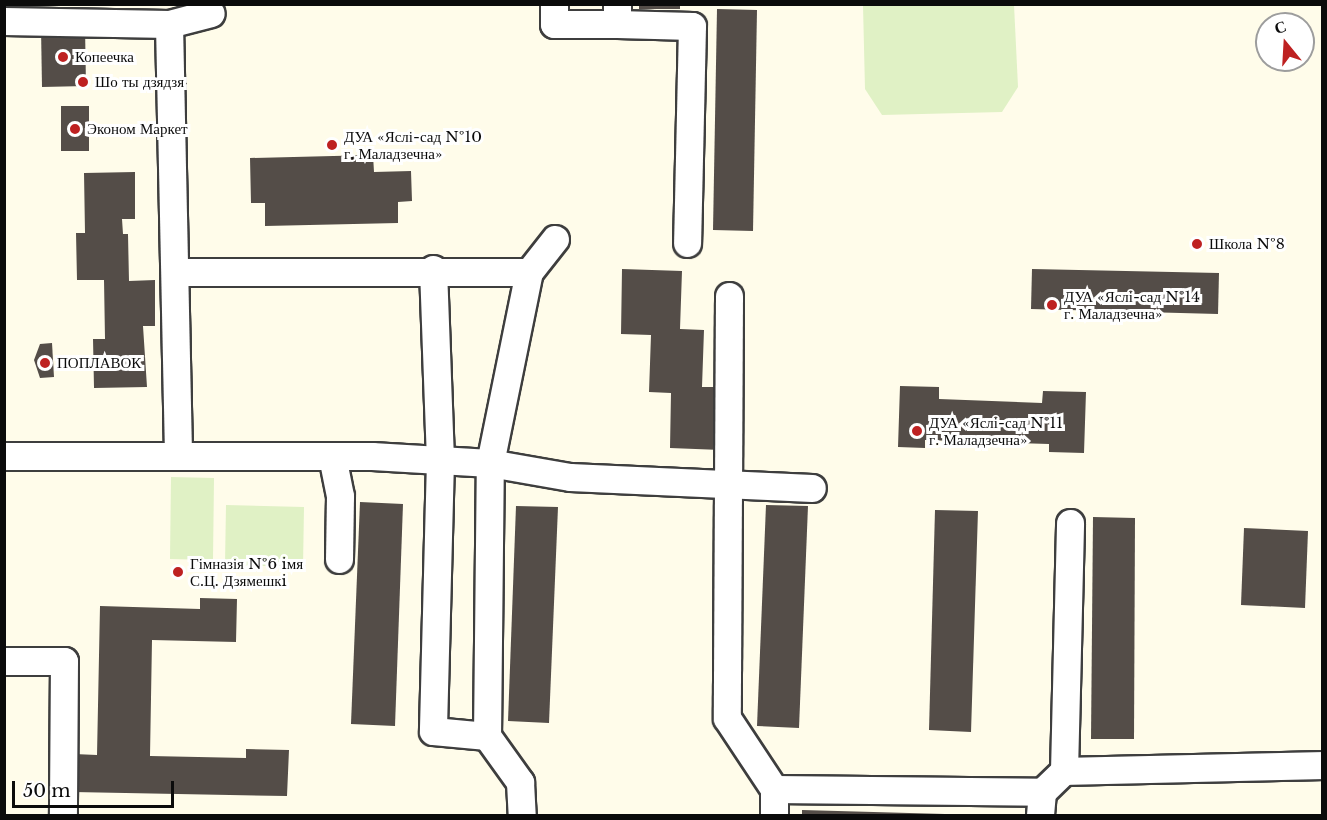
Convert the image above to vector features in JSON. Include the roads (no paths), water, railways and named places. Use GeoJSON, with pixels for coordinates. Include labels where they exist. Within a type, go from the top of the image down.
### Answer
{"type":"FeatureCollection","features":[{"type":"Feature","properties":{"kind":"lane"},"geometry":{"type":"LineString","coordinates":[[554,4],[554,24],[617,14],[692,26],[687,243]]}},
{"type":"Feature","properties":{"kind":"lane"},"geometry":{"type":"LineString","coordinates":[[4,21],[169,24],[212,13]]}},
{"type":"Feature","properties":{"kind":"lane"},"geometry":{"type":"LineString","coordinates":[[169,24],[177,272],[178,455]]}},
{"type":"Feature","properties":{"kind":"lane"},"geometry":{"type":"LineString","coordinates":[[522,816],[520,782],[488,736],[490,463],[529,272],[555,239]]}},
{"type":"Feature","properties":{"kind":"lane"},"geometry":{"type":"LineString","coordinates":[[177,272],[433,269],[529,272]]}},
{"type":"Feature","properties":{"kind":"lane"},"geometry":{"type":"LineString","coordinates":[[433,269],[440,460],[432,731],[488,736]]}},
{"type":"Feature","properties":{"kind":"lane"},"geometry":{"type":"LineString","coordinates":[[729,296],[727,718],[774,802],[1041,804],[1064,771],[1070,523]]}},
{"type":"Feature","properties":{"kind":"lane"},"geometry":{"type":"LineString","coordinates":[[4,456],[332,456],[440,460],[490,463],[570,477],[812,488]]}},
{"type":"Feature","properties":{"kind":"lane"},"geometry":{"type":"LineString","coordinates":[[332,456],[340,496],[339,559]]}},
{"type":"Feature","properties":{"kind":"lane"},"geometry":{"type":"LineString","coordinates":[[4,661],[64,661],[63,816]]}},
{"type":"Feature","properties":{"kind":"lane"},"geometry":{"type":"LineString","coordinates":[[1064,771],[1323,765]]}},
{"type":"Feature","properties":{"kind":"place","name":"Копеечка"},"geometry":{"type":"Point","coordinates":[63,57]}},
{"type":"Feature","properties":{"kind":"place","name":"Шо ты дзядзя"},"geometry":{"type":"Point","coordinates":[83,82]}},
{"type":"Feature","properties":{"kind":"place","name":"Эконом Маркет"},"geometry":{"type":"Point","coordinates":[75,129]}},
{"type":"Feature","properties":{"kind":"place","name":"ДУА «Яслі-сад №10 г. Маладзечна»"},"geometry":{"type":"Point","coordinates":[332,145]}},
{"type":"Feature","properties":{"kind":"place","name":"Школа №8"},"geometry":{"type":"Point","coordinates":[1197,244]}},
{"type":"Feature","properties":{"kind":"place","name":"ДУА «Яслі-сад №14 г. Маладзечна»"},"geometry":{"type":"Point","coordinates":[1052,305]}},
{"type":"Feature","properties":{"kind":"place","name":"ПОПЛАВОК"},"geometry":{"type":"Point","coordinates":[45,363]}},
{"type":"Feature","properties":{"kind":"place","name":"ДУА «Яслі-сад №11 г. Маладзечна»"},"geometry":{"type":"Point","coordinates":[917,431]}},
{"type":"Feature","properties":{"kind":"place","name":"Гімназія №6 iмя С.Ц. Дзямешкi"},"geometry":{"type":"Point","coordinates":[178,572]}}]}
